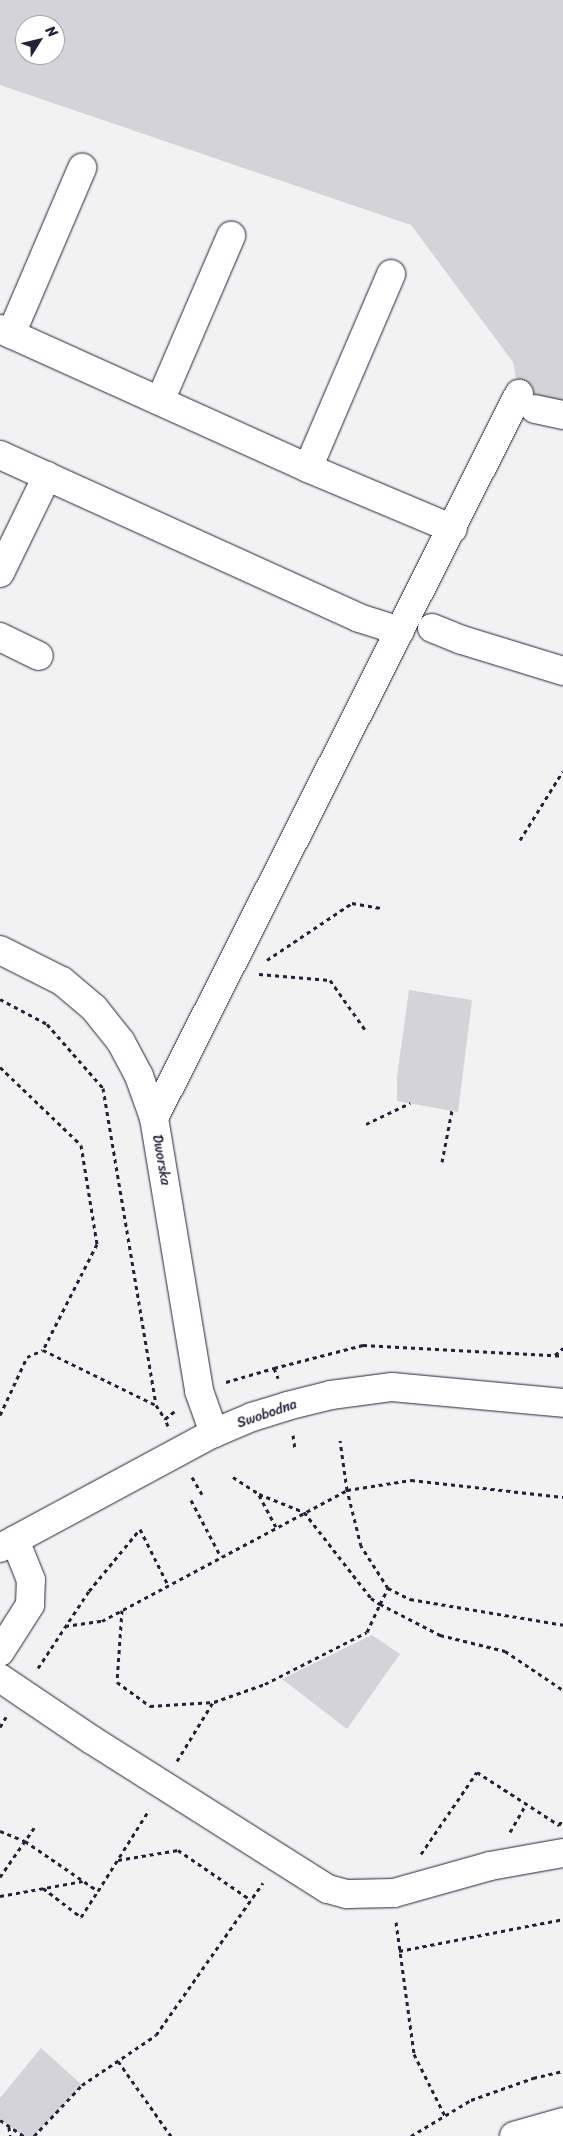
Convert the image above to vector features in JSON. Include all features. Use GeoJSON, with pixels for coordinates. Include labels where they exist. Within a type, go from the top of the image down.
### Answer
{"type":"FeatureCollection","features":[{"type":"Feature","properties":{"kind":"street"},"geometry":{"type":"LineString","coordinates":[[82,168],[6,331],[308,468],[453,529]]}},
{"type":"Feature","properties":{"kind":"street"},"geometry":{"type":"LineString","coordinates":[[160,401],[231,236]]}},
{"type":"Feature","properties":{"kind":"street"},"geometry":{"type":"LineString","coordinates":[[308,468],[391,274]]}},
{"type":"Feature","properties":{"kind":"street"},"geometry":{"type":"LineString","coordinates":[[154,1118],[453,529],[527,402],[563,415]]}},
{"type":"Feature","properties":{"kind":"street"},"geometry":{"type":"LineString","coordinates":[[0,455],[359,618],[400,632]]}},
{"type":"Feature","properties":{"kind":"street"},"geometry":{"type":"LineString","coordinates":[[0,574],[47,476]]}},
{"type":"Feature","properties":{"kind":"street"},"geometry":{"type":"LineString","coordinates":[[432,628],[462,640],[563,671]]}},
{"type":"Feature","properties":{"kind":"street"},"geometry":{"type":"LineString","coordinates":[[0,637],[39,656]]}},
{"type":"Feature","properties":{"kind":"street","name":"Dworska"},"geometry":{"type":"LineString","coordinates":[[0,950],[62,981],[94,1008],[121,1042],[135,1067],[154,1118],[199,1391],[214,1434]]}},
{"type":"Feature","properties":{"kind":"street","name":"Swobodna"},"geometry":{"type":"LineString","coordinates":[[8,1544],[214,1434],[252,1417],[287,1406],[331,1395],[392,1387],[563,1403]]}},
{"type":"Feature","properties":{"kind":"street"},"geometry":{"type":"LineString","coordinates":[[0,1652],[30,1605],[31,1580],[8,1544]]}},
{"type":"Feature","properties":{"kind":"street"},"geometry":{"type":"LineString","coordinates":[[11,1686],[279,1860],[328,1889],[347,1894],[394,1893],[490,1866],[563,1854]]}},
{"type":"Feature","properties":{"kind":"street"},"geometry":{"type":"LineString","coordinates":[[514,2136],[562,2125]]}},
{"type":"Feature","properties":{"kind":"path"},"geometry":{"type":"LineString","coordinates":[[520,840],[563,771]]}},
{"type":"Feature","properties":{"kind":"path"},"geometry":{"type":"LineString","coordinates":[[264,962],[352,903],[381,908]]}},
{"type":"Feature","properties":{"kind":"path"},"geometry":{"type":"LineString","coordinates":[[221,985],[248,972],[330,980],[366,1031]]}},
{"type":"Feature","properties":{"kind":"path"},"geometry":{"type":"LineString","coordinates":[[0,999],[47,1024],[103,1088],[156,1405],[165,1420]]}},
{"type":"Feature","properties":{"kind":"path"},"geometry":{"type":"LineString","coordinates":[[0,1067],[81,1145],[97,1244],[43,1350],[26,1356],[0,1415]]}},
{"type":"Feature","properties":{"kind":"path"},"geometry":{"type":"LineString","coordinates":[[366,1124],[410,1103]]}},
{"type":"Feature","properties":{"kind":"path"},"geometry":{"type":"LineString","coordinates":[[442,1162],[452,1110]]}},
{"type":"Feature","properties":{"kind":"path"},"geometry":{"type":"LineString","coordinates":[[274,1368],[363,1345],[563,1356]]}},
{"type":"Feature","properties":{"kind":"path"},"geometry":{"type":"LineString","coordinates":[[555,1355],[563,1348]]}},
{"type":"Feature","properties":{"kind":"path"},"geometry":{"type":"LineString","coordinates":[[43,1350],[156,1405]]}},
{"type":"Feature","properties":{"kind":"path"},"geometry":{"type":"LineString","coordinates":[[340,1440],[360,1546],[388,1588],[410,1599],[563,1626]]}},
{"type":"Feature","properties":{"kind":"path"},"geometry":{"type":"LineString","coordinates":[[233,1477],[259,1494],[304,1512],[371,1598],[380,1604],[440,1636],[505,1651],[563,1690]]}},
{"type":"Feature","properties":{"kind":"path"},"geometry":{"type":"LineString","coordinates":[[65,1626],[102,1620],[348,1490],[412,1480],[563,1497]]}},
{"type":"Feature","properties":{"kind":"path"},"geometry":{"type":"LineString","coordinates":[[259,1494],[276,1528]]}},
{"type":"Feature","properties":{"kind":"path"},"geometry":{"type":"LineString","coordinates":[[191,1500],[221,1557]]}},
{"type":"Feature","properties":{"kind":"path"},"geometry":{"type":"LineString","coordinates":[[0,1727],[11,1686],[65,1626],[89,1591],[140,1529],[168,1585]]}},
{"type":"Feature","properties":{"kind":"path"},"geometry":{"type":"LineString","coordinates":[[122,1610],[117,1682],[150,1706],[214,1702],[265,1684],[367,1632],[388,1588]]}},
{"type":"Feature","properties":{"kind":"path"},"geometry":{"type":"LineString","coordinates":[[42,1888],[81,1917],[214,1702]]}},
{"type":"Feature","properties":{"kind":"path"},"geometry":{"type":"LineString","coordinates":[[0,1877],[34,1828]]}},
{"type":"Feature","properties":{"kind":"path"},"geometry":{"type":"LineString","coordinates":[[0,1831],[25,1841],[98,1891]]}},
{"type":"Feature","properties":{"kind":"path"},"geometry":{"type":"LineString","coordinates":[[118,1860],[178,1850],[251,1900]]}},
{"type":"Feature","properties":{"kind":"path"},"geometry":{"type":"LineString","coordinates":[[34,2136],[82,2085],[156,2035],[279,1860]]}},
{"type":"Feature","properties":{"kind":"path"},"geometry":{"type":"LineString","coordinates":[[0,1896],[84,1880]]}},
{"type":"Feature","properties":{"kind":"path"},"geometry":{"type":"LineString","coordinates":[[399,1951],[563,1919]]}},
{"type":"Feature","properties":{"kind":"path"},"geometry":{"type":"LineString","coordinates":[[118,2061],[171,2136]]}},
{"type":"Feature","properties":{"kind":"path"},"geometry":{"type":"LineString","coordinates":[[411,2136],[472,2100],[533,2078],[563,2071]]}},
{"type":"Feature","properties":{"kind":"path"},"geometry":{"type":"LineString","coordinates":[[0,2120],[24,2136]]}},
{"type":"Feature","properties":{"kind":"path"},"geometry":{"type":"LineString","coordinates":[[9,2126],[10,2136]]}},
{"type":"Feature","properties":{"kind":"shaded area"},"geometry":{"type":"Polygon","coordinates":[[[0,0],[563,0],[563,403],[519,394],[513,362],[411,225],[0,85],[0,0]]]}},
{"type":"Feature","properties":{"kind":"shaded area"},"geometry":{"type":"Polygon","coordinates":[[[409,990],[472,1000],[458,1112],[397,1101],[397,1077],[409,990]]]}},
{"type":"Feature","properties":{"kind":"shaded area"},"geometry":{"type":"Polygon","coordinates":[[[372,1635],[400,1654],[347,1729],[282,1679],[372,1635]]]}},
{"type":"Feature","properties":{"kind":"shaded area"},"geometry":{"type":"Polygon","coordinates":[[[41,2048],[82,2085],[34,2136],[24,2136],[0,2120],[0,2098],[41,2048]]]}}]}
